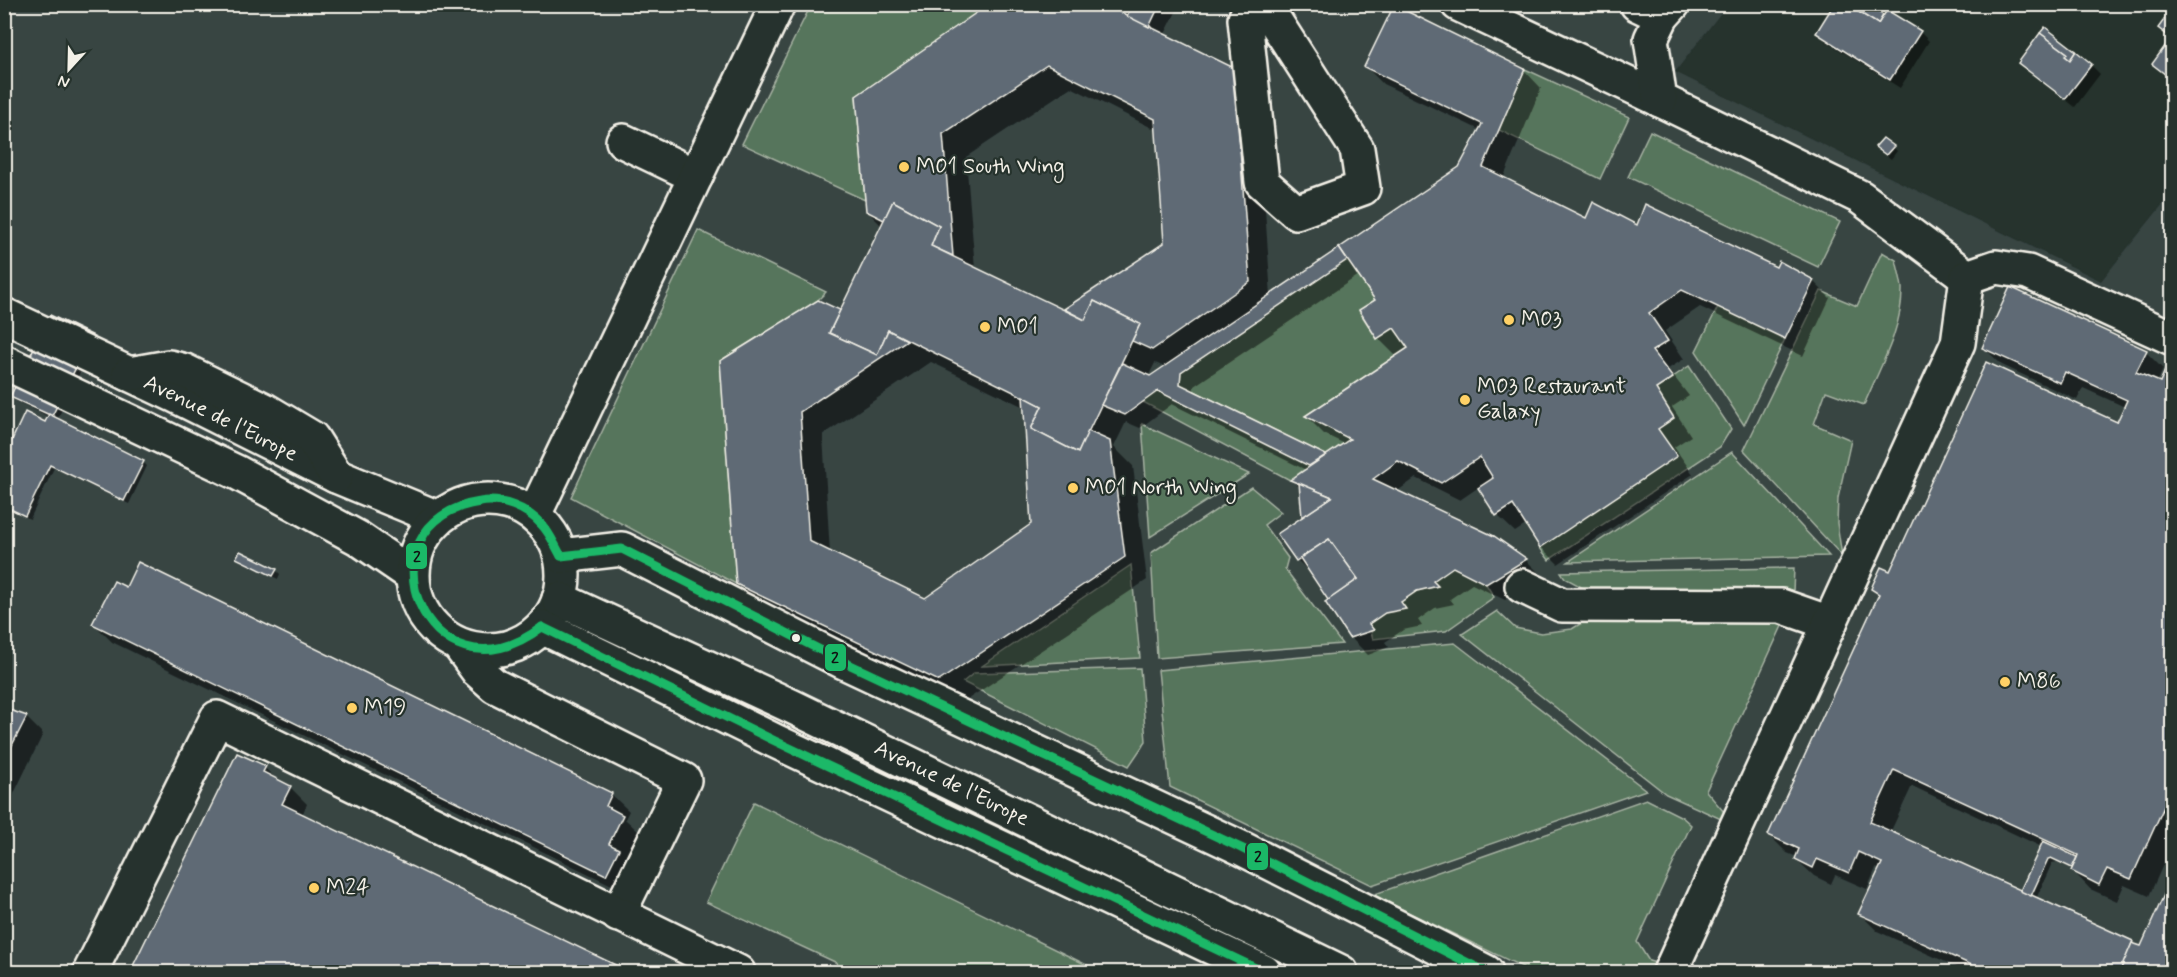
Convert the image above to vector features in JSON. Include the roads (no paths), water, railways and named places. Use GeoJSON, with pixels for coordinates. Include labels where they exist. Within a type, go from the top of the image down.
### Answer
{"type":"FeatureCollection","features":[{"type":"Feature","properties":{"kind":"lane"},"geometry":{"type":"LineString","coordinates":[[534,515],[778,4]]}},
{"type":"Feature","properties":{"kind":"lane"},"geometry":{"type":"LineString","coordinates":[[1252,4],[1245,19],[1262,182],[1296,212],[1363,188],[1357,149],[1264,4]]}},
{"type":"Feature","properties":{"kind":"lane"},"geometry":{"type":"LineString","coordinates":[[1458,4],[1860,197],[1967,277]]}},
{"type":"Feature","properties":{"kind":"lane"},"geometry":{"type":"LineString","coordinates":[[1658,8],[1651,39],[1660,100]]}},
{"type":"Feature","properties":{"kind":"lane"},"geometry":{"type":"LineString","coordinates":[[623,141],[696,176]]}},
{"type":"Feature","properties":{"kind":"lane"},"geometry":{"type":"LineString","coordinates":[[1967,277],[1996,267],[2028,272],[2172,338]]}},
{"type":"Feature","properties":{"kind":"lane"},"geometry":{"type":"LineString","coordinates":[[1670,972],[1958,343],[1967,277]]}},
{"type":"Feature","properties":{"kind":"lane","name":"Avenue de l'Europe"},"geometry":{"type":"LineString","coordinates":[[4,315],[336,476],[438,518]]}},
{"type":"Feature","properties":{"kind":"lane","name":"Avenue de l'Europe"},"geometry":{"type":"LineString","coordinates":[[4,363],[238,473],[358,538],[412,575]]}},
{"type":"Feature","properties":{"kind":"lane"},"geometry":{"type":"LineString","coordinates":[[459,645],[488,650],[510,647],[527,639],[542,627],[554,612],[559,599],[563,573],[561,556],[555,540],[534,515],[511,503],[483,499],[458,505],[438,518],[426,531],[417,549],[412,575],[419,606],[427,620],[438,631],[459,645],[478,671],[495,686],[684,780],[618,915]]}},
{"type":"Feature","properties":{"kind":"lane"},"geometry":{"type":"LineString","coordinates":[[561,556],[622,549],[842,661],[1241,848],[1486,972]]}},
{"type":"Feature","properties":{"kind":"lane"},"geometry":{"type":"LineString","coordinates":[[1522,586],[1562,605],[1781,606],[1830,623]]}},
{"type":"Feature","properties":{"kind":"lane","name":"Avenue de l'Europe"},"geometry":{"type":"LineString","coordinates":[[559,599],[802,712],[1341,972]]}},
{"type":"Feature","properties":{"kind":"lane","name":"Avenue de l'Europe"},"geometry":{"type":"LineString","coordinates":[[542,627],[785,746],[1264,972]]}},
{"type":"Feature","properties":{"kind":"lane"},"geometry":{"type":"LineString","coordinates":[[90,972],[217,718],[738,972]]}},
{"type":"Feature","properties":{"kind":"place","name":"M01 South Wing"},"geometry":{"type":"Point","coordinates":[904,167]}},
{"type":"Feature","properties":{"kind":"place","name":"M03"},"geometry":{"type":"Point","coordinates":[1509,320]}},
{"type":"Feature","properties":{"kind":"place","name":"M01"},"geometry":{"type":"Point","coordinates":[985,327]}},
{"type":"Feature","properties":{"kind":"place","name":"M03 Restaurant Galaxy"},"geometry":{"type":"Point","coordinates":[1465,400]}},
{"type":"Feature","properties":{"kind":"place","name":"M01 North Wing"},"geometry":{"type":"Point","coordinates":[1073,488]}},
{"type":"Feature","properties":{"kind":"place","name":"M86"},"geometry":{"type":"Point","coordinates":[2005,682]}},
{"type":"Feature","properties":{"kind":"place","name":"M19"},"geometry":{"type":"Point","coordinates":[352,708]}},
{"type":"Feature","properties":{"kind":"place","name":"M24"},"geometry":{"type":"Point","coordinates":[314,888]}}]}
